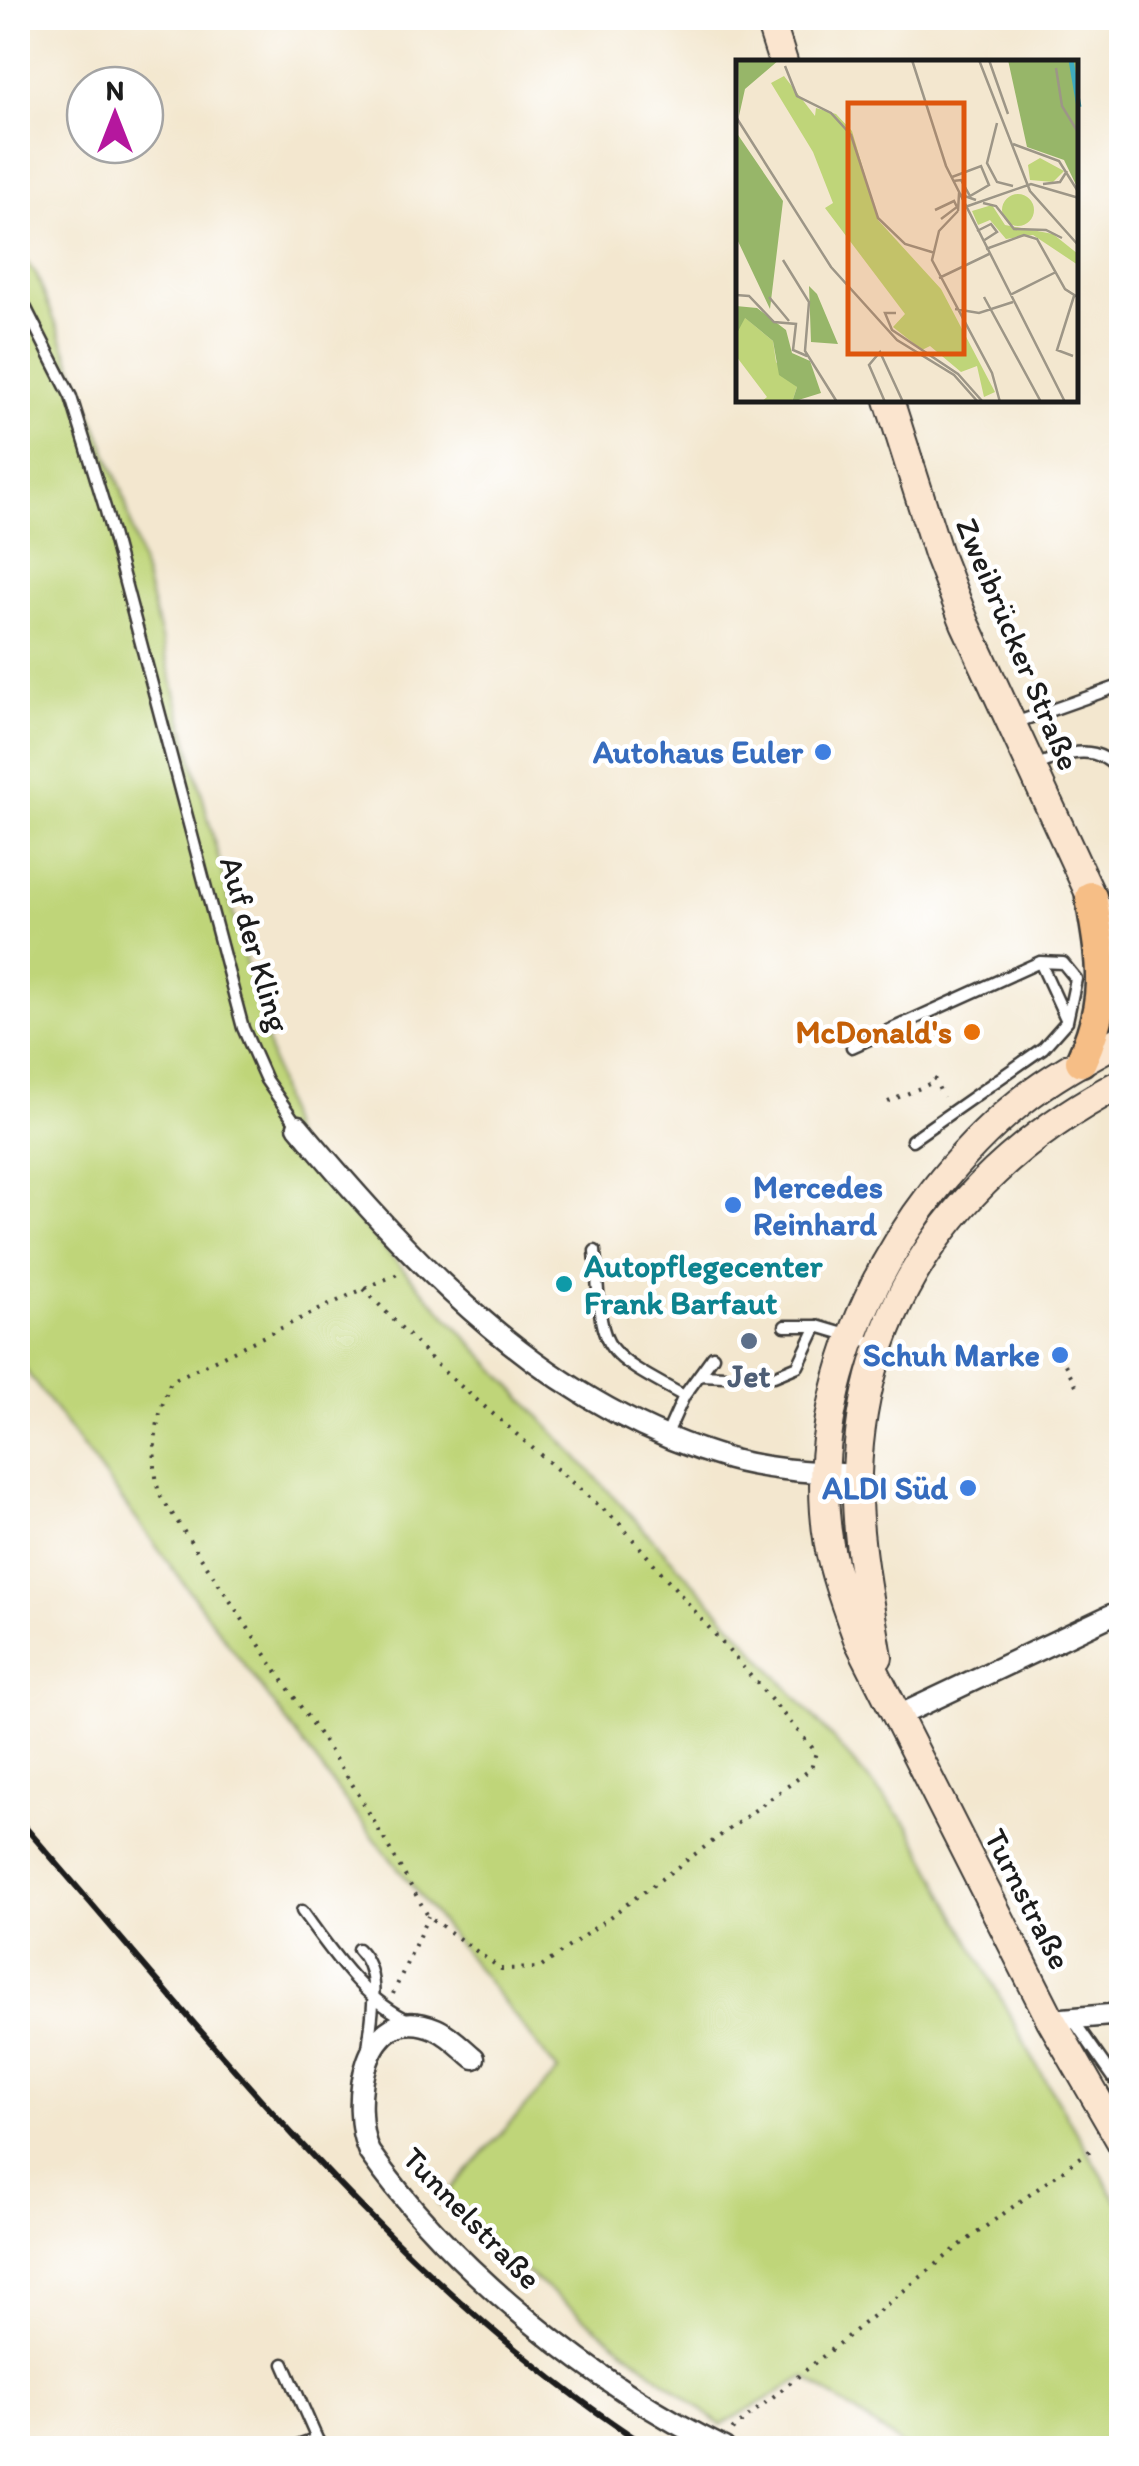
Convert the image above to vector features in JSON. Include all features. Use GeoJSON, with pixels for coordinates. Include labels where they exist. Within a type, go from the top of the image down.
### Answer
{"type":"FeatureCollection","features":[{"type":"Feature","properties":{"kind":"main road"},"geometry":{"type":"LineString","coordinates":[[1091,897],[1122,916]]}},
{"type":"Feature","properties":{"kind":"main road"},"geometry":{"type":"LineString","coordinates":[[1082,1061],[1102,999],[1102,964],[1091,897]]}},
{"type":"Feature","properties":{"kind":"street"},"geometry":{"type":"LineString","coordinates":[[769,18],[782,60]]}},
{"type":"Feature","properties":{"kind":"street","name":"Zweibrücker Straße"},"geometry":{"type":"LineString","coordinates":[[890,402],[938,554],[1122,963]]}},
{"type":"Feature","properties":{"kind":"street","name":"Turnstraße"},"geometry":{"type":"LineString","coordinates":[[1108,2145],[1060,2018],[858,1638],[829,1544],[826,1473],[836,1400],[854,1335],[890,1260],[934,1192],[1012,1108],[1122,1039]]}},
{"type":"Feature","properties":{"kind":"street","name":"Turnstraße"},"geometry":{"type":"LineString","coordinates":[[882,1683],[864,1576],[857,1475],[869,1391],[881,1344],[922,1259],[958,1207],[1026,1142],[1122,1084]]}},
{"type":"Feature","properties":{"kind":"street","name":"Auf der Kling"},"geometry":{"type":"LineString","coordinates":[[298,1126],[423,1263],[502,1338],[560,1384],[615,1415],[730,1459],[857,1475]]}},
{"type":"Feature","properties":{"kind":"street"},"geometry":{"type":"LineString","coordinates":[[898,1716],[1122,1610]]}},
{"type":"Feature","properties":{"kind":"street"},"geometry":{"type":"LineString","coordinates":[[1060,2018],[1122,2014]]}},
{"type":"Feature","properties":{"kind":"street"},"geometry":{"type":"LineString","coordinates":[[366,2060],[379,2039],[400,2026],[417,2024],[436,2028],[474,2058]]}},
{"type":"Feature","properties":{"kind":"street","name":"Tunnelstraße"},"geometry":{"type":"LineString","coordinates":[[366,2060],[358,2112],[360,2133],[369,2152],[396,2186],[491,2286],[572,2353],[658,2416],[719,2446]]}},
{"type":"Feature","properties":{"kind":"lane","name":"Auf der Kling"},"geometry":{"type":"LineString","coordinates":[[18,293],[71,397],[106,510],[243,1028],[266,1080],[298,1126]]}},
{"type":"Feature","properties":{"kind":"lane"},"geometry":{"type":"LineString","coordinates":[[1012,724],[1122,685]]}},
{"type":"Feature","properties":{"kind":"lane"},"geometry":{"type":"LineString","coordinates":[[1031,768],[1068,754],[1095,752],[1108,758],[1122,775]]}},
{"type":"Feature","properties":{"kind":"lane"},"geometry":{"type":"LineString","coordinates":[[1040,962],[1067,1021]]}},
{"type":"Feature","properties":{"kind":"lane"},"geometry":{"type":"LineString","coordinates":[[852,1046],[1040,962],[1063,963],[1076,978],[1067,1021],[1044,1048],[912,1140]]}},
{"type":"Feature","properties":{"kind":"lane"},"geometry":{"type":"LineString","coordinates":[[595,1251],[600,1322],[610,1350],[628,1365],[684,1396]]}},
{"type":"Feature","properties":{"kind":"lane"},"geometry":{"type":"LineString","coordinates":[[785,1326],[817,1326],[881,1344]]}},
{"type":"Feature","properties":{"kind":"lane"},"geometry":{"type":"LineString","coordinates":[[774,1376],[798,1366],[817,1326]]}},
{"type":"Feature","properties":{"kind":"lane"},"geometry":{"type":"LineString","coordinates":[[667,1434],[684,1396],[713,1356]]}},
{"type":"Feature","properties":{"kind":"lane"},"geometry":{"type":"LineString","coordinates":[[701,1375],[724,1376]]}},
{"type":"Feature","properties":{"kind":"lane"},"geometry":{"type":"LineString","coordinates":[[302,1910],[354,1979],[386,2010],[417,2024]]}},
{"type":"Feature","properties":{"kind":"lane"},"geometry":{"type":"LineString","coordinates":[[358,1949],[369,1960],[373,1994],[366,2060]]}},
{"type":"Feature","properties":{"kind":"lane"},"geometry":{"type":"LineString","coordinates":[[1060,2018],[1122,2090]]}},
{"type":"Feature","properties":{"kind":"lane"},"geometry":{"type":"LineString","coordinates":[[284,2364],[320,2444],[292,2448]]}},
{"type":"Feature","properties":{"kind":"path"},"geometry":{"type":"LineString","coordinates":[[888,1102],[936,1081]]}},
{"type":"Feature","properties":{"kind":"path"},"geometry":{"type":"LineString","coordinates":[[364,1288],[440,1369],[618,1522],[816,1752],[811,1769],[540,1968],[502,1969],[428,1916],[356,1790],[159,1494],[152,1460],[157,1417],[170,1381],[364,1288],[423,1263]]}},
{"type":"Feature","properties":{"kind":"path"},"geometry":{"type":"LineString","coordinates":[[1060,1355],[1076,1385]]}},
{"type":"Feature","properties":{"kind":"path"},"geometry":{"type":"LineString","coordinates":[[386,2010],[428,1916]]}},
{"type":"Feature","properties":{"kind":"path"},"geometry":{"type":"LineString","coordinates":[[719,2446],[943,2258],[1108,2145]]}},
{"type":"Feature","properties":{"kind":"green space"},"geometry":{"type":"Polygon","coordinates":[[[18,253],[36,274],[122,490],[296,1153],[737,1630],[909,1826],[1033,2059],[1121,2207],[1121,2448],[906,2448],[805,2377],[721,2425],[438,2203],[558,2071],[352,1810],[18,1360],[18,253]]]}},
{"type":"Feature","properties":{"kind":"railway"},"geometry":{"type":"LineString","coordinates":[[18,1819],[237,2073],[391,2236],[472,2313],[558,2384],[650,2448]]}},
{"type":"Feature","properties":{"kind":"place","name":"Autohaus Euler"},"geometry":{"type":"Point","coordinates":[823,752]}},
{"type":"Feature","properties":{"kind":"place","name":"McDonald's"},"geometry":{"type":"Point","coordinates":[972,1032]}},
{"type":"Feature","properties":{"kind":"place","name":"Mercedes Reinhard"},"geometry":{"type":"Point","coordinates":[733,1205]}},
{"type":"Feature","properties":{"kind":"place","name":"Autopflegecenter Frank Barfaut"},"geometry":{"type":"Point","coordinates":[564,1284]}},
{"type":"Feature","properties":{"kind":"place","name":"Jet"},"geometry":{"type":"Point","coordinates":[749,1341]}},
{"type":"Feature","properties":{"kind":"place","name":"Schuh Marke"},"geometry":{"type":"Point","coordinates":[1060,1355]}},
{"type":"Feature","properties":{"kind":"place","name":"ALDI Süd"},"geometry":{"type":"Point","coordinates":[968,1488]}}]}
